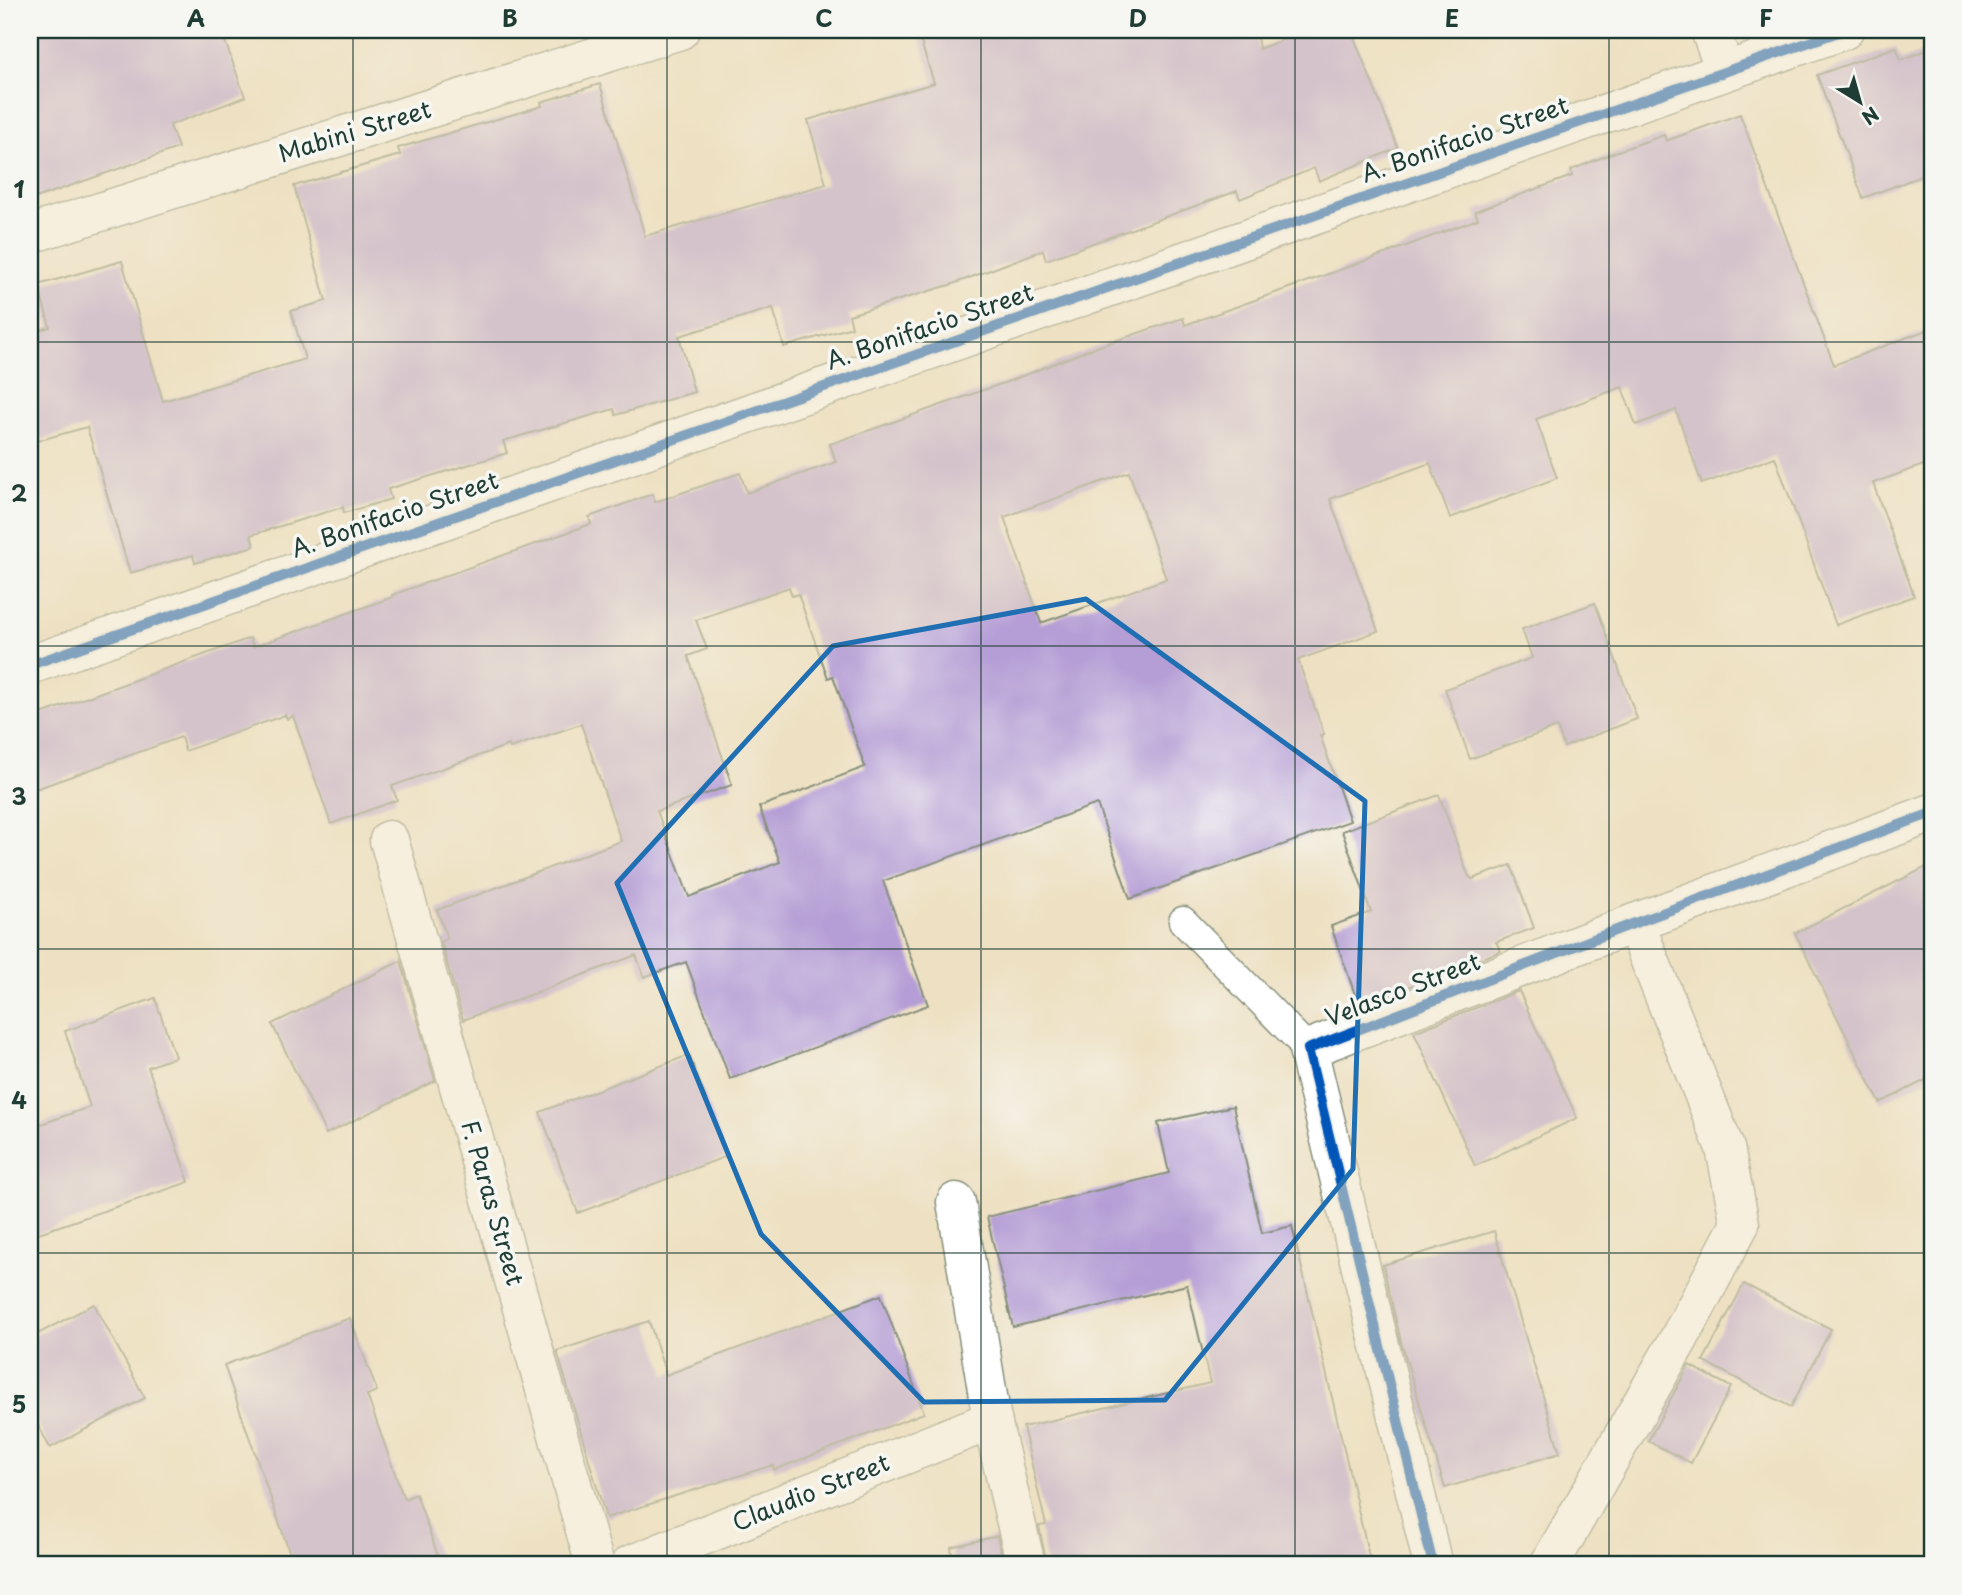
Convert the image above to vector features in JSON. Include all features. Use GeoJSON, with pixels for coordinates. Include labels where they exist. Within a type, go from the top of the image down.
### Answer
{"type":"FeatureCollection","features":[{"type":"Feature","properties":{"kind":"street","name":"Mabini Street"},"geometry":{"type":"LineString","coordinates":[[30,234],[680,30]]}},
{"type":"Feature","properties":{"kind":"street"},"geometry":{"type":"LineString","coordinates":[[1710,30],[1725,71]]}},
{"type":"Feature","properties":{"kind":"street","name":"A. Bonifacio Street"},"geometry":{"type":"LineString","coordinates":[[30,665],[1844,30]]}},
{"type":"Feature","properties":{"kind":"street","name":"Velasco Street"},"geometry":{"type":"LineString","coordinates":[[1433,1565],[1308,1049],[1634,923],[1932,813]]}},
{"type":"Feature","properties":{"kind":"street","name":"F. Paras Street"},"geometry":{"type":"LineString","coordinates":[[388,840],[595,1565]]}},
{"type":"Feature","properties":{"kind":"street"},"geometry":{"type":"LineString","coordinates":[[1549,1565],[1680,1337],[1740,1223],[1724,1148],[1634,923]]}},
{"type":"Feature","properties":{"kind":"street"},"geometry":{"type":"LineString","coordinates":[[956,1202],[992,1420],[1026,1565]]}},
{"type":"Feature","properties":{"kind":"street","name":"Claudio Street"},"geometry":{"type":"LineString","coordinates":[[630,1565],[992,1420]]}},
{"type":"Feature","properties":{"kind":"lane"},"geometry":{"type":"LineString","coordinates":[[1183,921],[1308,1049]]}},
{"type":"Feature","properties":{"kind":"highlighted area"},"geometry":{"type":"Polygon","coordinates":[[[1086,599],[1365,801],[1353,1169],[1165,1400],[924,1402],[761,1234],[617,883],[833,646],[1086,599]]]}},
{"type":"Feature","properties":{"kind":"building"},"geometry":{"type":"Polygon","coordinates":[[[30,30],[221,30],[245,97],[170,125],[178,148],[30,200],[30,30]]]}},
{"type":"Feature","properties":{"kind":"building"},"geometry":{"type":"Polygon","coordinates":[[[917,30],[1256,30],[1259,49],[1307,30],[1351,30],[1398,148],[1319,181],[1314,168],[1240,199],[1237,191],[1046,260],[1043,250],[953,284],[849,315],[852,327],[784,347],[773,308],[679,336],[694,392],[616,415],[614,409],[503,441],[507,453],[388,489],[391,499],[344,513],[343,507],[251,535],[254,546],[195,563],[193,555],[130,573],[87,427],[30,443],[30,333],[50,327],[38,285],[122,261],[163,401],[305,359],[291,311],[326,301],[294,186],[400,155],[398,148],[542,106],[541,102],[600,84],[645,236],[826,184],[808,120],[934,83],[917,30]]]}},
{"type":"Feature","properties":{"kind":"building"},"geometry":{"type":"Polygon","coordinates":[[[1896,47],[1901,60],[1932,48],[1932,172],[1863,198],[1817,75],[1896,47]]]}},
{"type":"Feature","properties":{"kind":"building"},"geometry":{"type":"Polygon","coordinates":[[[1740,114],[1834,365],[1932,328],[1932,462],[1873,483],[1914,596],[1836,625],[1775,457],[1702,484],[1676,410],[1636,425],[1622,387],[1536,419],[1557,478],[1450,518],[1430,463],[1330,499],[1378,631],[1298,660],[1324,734],[1320,735],[1350,821],[1130,899],[1097,804],[883,881],[928,1005],[730,1079],[686,962],[644,977],[636,955],[463,1020],[441,942],[447,938],[437,910],[621,841],[581,724],[510,748],[509,745],[392,786],[397,800],[331,824],[293,716],[287,719],[285,715],[185,751],[181,737],[30,791],[30,718],[250,638],[253,647],[393,597],[392,595],[591,524],[589,517],[652,494],[655,502],[740,473],[747,493],[836,462],[830,444],[1015,379],[1088,350],[1183,318],[1185,325],[1390,252],[1478,219],[1475,211],[1572,176],[1571,170],[1615,152],[1664,135],[1666,141],[1740,114]],[[1129,472],[1004,517],[1041,623],[1166,579],[1129,472]],[[789,587],[696,620],[707,649],[688,656],[732,785],[657,811],[689,897],[780,862],[759,807],[865,767],[833,676],[828,678],[798,594],[792,596],[789,587]]]}},
{"type":"Feature","properties":{"kind":"building"},"geometry":{"type":"Polygon","coordinates":[[[1595,603],[1637,719],[1564,747],[1557,727],[1470,759],[1445,689],[1532,658],[1522,629],[1595,603]]]}},
{"type":"Feature","properties":{"kind":"building"},"geometry":{"type":"Polygon","coordinates":[[[1439,795],[1468,875],[1472,879],[1511,865],[1534,928],[1496,942],[1501,951],[1359,1006],[1331,926],[1371,912],[1342,831],[1439,795]]]}},
{"type":"Feature","properties":{"kind":"building"},"geometry":{"type":"Polygon","coordinates":[[[1932,864],[1932,1077],[1880,1103],[1795,933],[1932,864]]]}},
{"type":"Feature","properties":{"kind":"building"},"geometry":{"type":"Polygon","coordinates":[[[401,961],[435,1081],[326,1134],[272,1024],[401,961]]]}},
{"type":"Feature","properties":{"kind":"building"},"geometry":{"type":"Polygon","coordinates":[[[1519,991],[1577,1118],[1475,1166],[1414,1032],[1519,991]]]}},
{"type":"Feature","properties":{"kind":"building"},"geometry":{"type":"Polygon","coordinates":[[[155,998],[175,1057],[148,1067],[189,1182],[30,1236],[30,1128],[90,1107],[65,1031],[155,998]]]}},
{"type":"Feature","properties":{"kind":"building"},"geometry":{"type":"Polygon","coordinates":[[[689,1055],[727,1156],[578,1213],[540,1112],[689,1055]]]}},
{"type":"Feature","properties":{"kind":"building"},"geometry":{"type":"Polygon","coordinates":[[[1233,1106],[1262,1233],[1292,1226],[1371,1565],[1047,1565],[1039,1526],[1046,1525],[1023,1427],[1210,1383],[1187,1285],[1013,1327],[987,1217],[1169,1173],[1158,1123],[1233,1106]]]}},
{"type":"Feature","properties":{"kind":"building"},"geometry":{"type":"Polygon","coordinates":[[[1494,1231],[1560,1453],[1445,1488],[1401,1342],[1383,1265],[1494,1231]]]}},
{"type":"Feature","properties":{"kind":"building"},"geometry":{"type":"Polygon","coordinates":[[[1744,1284],[1831,1329],[1791,1407],[1703,1361],[1744,1284]]]}},
{"type":"Feature","properties":{"kind":"building"},"geometry":{"type":"Polygon","coordinates":[[[881,1295],[924,1413],[774,1470],[773,1465],[606,1518],[557,1351],[649,1321],[666,1375],[881,1295]]]}},
{"type":"Feature","properties":{"kind":"building"},"geometry":{"type":"Polygon","coordinates":[[[94,1304],[145,1398],[50,1448],[30,1410],[30,1338],[94,1304]]]}},
{"type":"Feature","properties":{"kind":"building"},"geometry":{"type":"Polygon","coordinates":[[[350,1318],[377,1391],[367,1395],[404,1499],[416,1494],[438,1556],[411,1565],[294,1565],[224,1365],[350,1318]]]}},
{"type":"Feature","properties":{"kind":"building"},"geometry":{"type":"Polygon","coordinates":[[[1689,1365],[1731,1387],[1691,1463],[1648,1441],[1689,1365]]]}},
{"type":"Feature","properties":{"kind":"building"},"geometry":{"type":"Polygon","coordinates":[[[997,1536],[1004,1565],[953,1565],[951,1547],[997,1536]]]}},
{"type":"Feature","properties":{"kind":"cycle path"},"geometry":{"type":"LineString","coordinates":[[30,665],[1844,30]]}},
{"type":"Feature","properties":{"kind":"cycle path"},"geometry":{"type":"LineString","coordinates":[[1433,1565],[1308,1049],[1635,923],[1932,813]]}}]}
